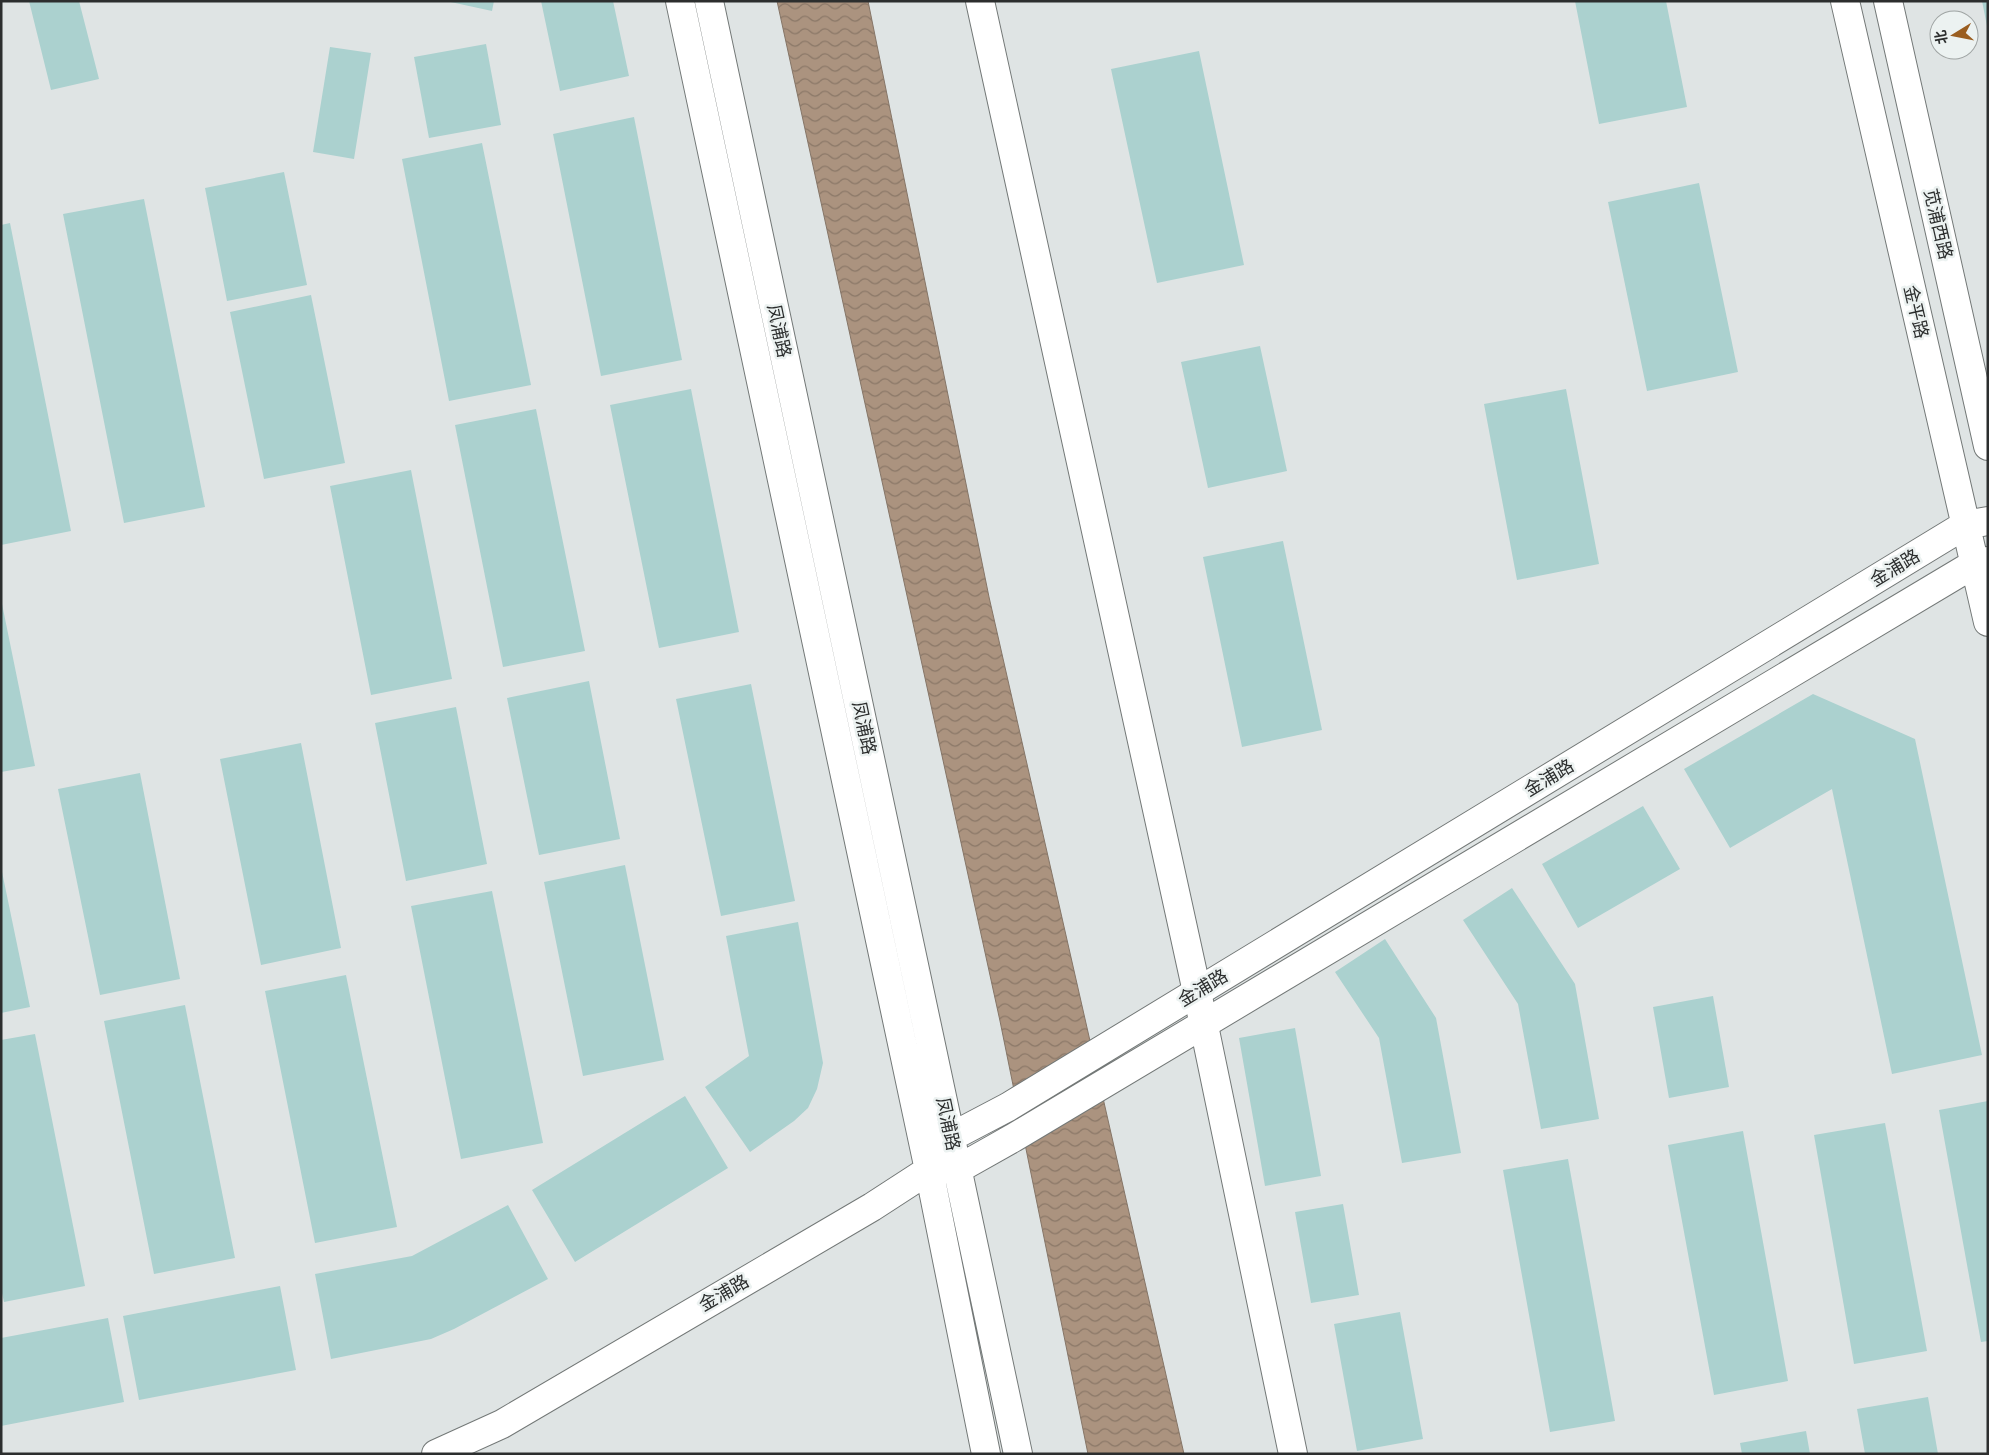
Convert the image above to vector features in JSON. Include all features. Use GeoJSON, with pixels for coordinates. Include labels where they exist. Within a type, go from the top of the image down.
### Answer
{"type":"FeatureCollection","features":[{"type":"Feature","properties":{"kind":"street","name":"凤浦路"},"geometry":{"type":"LineString","coordinates":[[680,1],[930,1170],[986,1454]]}},
{"type":"Feature","properties":{"kind":"street","name":"凤浦路"},"geometry":{"type":"LineString","coordinates":[[709,1],[1018,1454]]}},
{"type":"Feature","properties":{"kind":"street"},"geometry":{"type":"LineString","coordinates":[[980,1],[1197,992],[1293,1454]]}},
{"type":"Feature","properties":{"kind":"street","name":"金平路"},"geometry":{"type":"LineString","coordinates":[[1845,1],[1976,523],[1988,622]]}},
{"type":"Feature","properties":{"kind":"street","name":"苋浦西路"},"geometry":{"type":"LineString","coordinates":[[1888,1],[1988,446]]}},
{"type":"Feature","properties":{"kind":"street","name":"金浦路"},"geometry":{"type":"LineString","coordinates":[[951,1137],[1008,1107],[1976,523]]}},
{"type":"Feature","properties":{"kind":"street","name":"金浦路"},"geometry":{"type":"LineString","coordinates":[[958,1169],[1118,1077],[1981,562]]}},
{"type":"Feature","properties":{"kind":"street"},"geometry":{"type":"LineString","coordinates":[[930,1170],[951,1137]]}},
{"type":"Feature","properties":{"kind":"street"},"geometry":{"type":"LineString","coordinates":[[930,1170],[958,1169]]}},
{"type":"Feature","properties":{"kind":"street","name":"金浦路"},"geometry":{"type":"LineString","coordinates":[[436,1454],[502,1424],[864,1212],[930,1170]]}},
{"type":"Feature","properties":{"kind":"water"},"geometry":{"type":"Polygon","coordinates":[[[777,1],[868,1],[989,597],[1184,1454],[1088,1454],[1000,1021],[777,1]]]}},
{"type":"Feature","properties":{"kind":"building"},"geometry":{"type":"Polygon","coordinates":[[[29,1],[79,1],[99,79],[51,90],[29,1]]]}},
{"type":"Feature","properties":{"kind":"building"},"geometry":{"type":"Polygon","coordinates":[[[446,1],[494,1],[492,11],[446,1]]]}},
{"type":"Feature","properties":{"kind":"building"},"geometry":{"type":"Polygon","coordinates":[[[541,1],[613,1],[629,76],[560,91],[541,1]]]}},
{"type":"Feature","properties":{"kind":"building"},"geometry":{"type":"Polygon","coordinates":[[[1575,1],[1666,1],[1687,107],[1599,124],[1575,1]]]}},
{"type":"Feature","properties":{"kind":"building"},"geometry":{"type":"Polygon","coordinates":[[[1982,1],[1988,1],[1988,26],[1987,26],[1982,1]]]}},
{"type":"Feature","properties":{"kind":"building"},"geometry":{"type":"Polygon","coordinates":[[[486,44],[501,125],[429,138],[414,57],[486,44]]]}},
{"type":"Feature","properties":{"kind":"building"},"geometry":{"type":"Polygon","coordinates":[[[330,47],[371,53],[354,159],[313,152],[330,47]]]}},
{"type":"Feature","properties":{"kind":"building"},"geometry":{"type":"Polygon","coordinates":[[[1199,51],[1244,265],[1157,283],[1111,69],[1199,51]]]}},
{"type":"Feature","properties":{"kind":"building"},"geometry":{"type":"Polygon","coordinates":[[[634,117],[682,360],[601,376],[553,134],[634,117]]]}},
{"type":"Feature","properties":{"kind":"building"},"geometry":{"type":"Polygon","coordinates":[[[482,143],[531,385],[449,401],[402,159],[482,143]]]}},
{"type":"Feature","properties":{"kind":"building"},"geometry":{"type":"Polygon","coordinates":[[[284,172],[307,285],[227,301],[205,188],[284,172]]]}},
{"type":"Feature","properties":{"kind":"building"},"geometry":{"type":"Polygon","coordinates":[[[1699,183],[1738,372],[1647,391],[1608,202],[1699,183]]]}},
{"type":"Feature","properties":{"kind":"building"},"geometry":{"type":"Polygon","coordinates":[[[144,199],[205,507],[124,523],[63,214],[144,199]]]}},
{"type":"Feature","properties":{"kind":"building"},"geometry":{"type":"Polygon","coordinates":[[[10,223],[71,531],[1,545],[1,225],[10,223]]]}},
{"type":"Feature","properties":{"kind":"building"},"geometry":{"type":"Polygon","coordinates":[[[311,295],[345,463],[264,479],[230,312],[311,295]]]}},
{"type":"Feature","properties":{"kind":"building"},"geometry":{"type":"Polygon","coordinates":[[[1260,346],[1287,471],[1208,488],[1181,362],[1260,346]]]}},
{"type":"Feature","properties":{"kind":"building"},"geometry":{"type":"Polygon","coordinates":[[[691,389],[739,632],[659,648],[610,405],[691,389]]]}},
{"type":"Feature","properties":{"kind":"building"},"geometry":{"type":"Polygon","coordinates":[[[1566,389],[1599,564],[1517,580],[1484,404],[1566,389]]]}},
{"type":"Feature","properties":{"kind":"building"},"geometry":{"type":"Polygon","coordinates":[[[536,409],[585,651],[503,667],[455,425],[536,409]]]}},
{"type":"Feature","properties":{"kind":"building"},"geometry":{"type":"Polygon","coordinates":[[[411,470],[452,679],[371,695],[330,486],[411,470]]]}},
{"type":"Feature","properties":{"kind":"building"},"geometry":{"type":"Polygon","coordinates":[[[1283,541],[1322,730],[1242,747],[1203,557],[1283,541]]]}},
{"type":"Feature","properties":{"kind":"building"},"geometry":{"type":"Polygon","coordinates":[[[1,599],[35,766],[1,772],[1,599]]]}},
{"type":"Feature","properties":{"kind":"building"},"geometry":{"type":"Polygon","coordinates":[[[589,681],[620,839],[539,855],[507,698],[589,681]]]}},
{"type":"Feature","properties":{"kind":"building"},"geometry":{"type":"Polygon","coordinates":[[[751,684],[795,901],[721,916],[676,699],[751,684]]]}},
{"type":"Feature","properties":{"kind":"building"},"geometry":{"type":"Polygon","coordinates":[[[1813,694],[1915,739],[1982,1055],[1892,1074],[1832,789],[1730,848],[1684,769],[1813,694]]]}},
{"type":"Feature","properties":{"kind":"building"},"geometry":{"type":"Polygon","coordinates":[[[456,707],[487,864],[406,881],[375,723],[456,707]]]}},
{"type":"Feature","properties":{"kind":"building"},"geometry":{"type":"Polygon","coordinates":[[[301,743],[341,948],[261,965],[220,759],[301,743]]]}},
{"type":"Feature","properties":{"kind":"building"},"geometry":{"type":"Polygon","coordinates":[[[140,773],[180,979],[100,995],[58,789],[140,773]]]}},
{"type":"Feature","properties":{"kind":"building"},"geometry":{"type":"Polygon","coordinates":[[[1643,806],[1680,869],[1578,928],[1542,864],[1643,806]]]}},
{"type":"Feature","properties":{"kind":"building"},"geometry":{"type":"Polygon","coordinates":[[[625,865],[664,1060],[583,1076],[544,882],[625,865]]]}},
{"type":"Feature","properties":{"kind":"building"},"geometry":{"type":"Polygon","coordinates":[[[1,867],[30,1007],[1,1013],[1,867]]]}},
{"type":"Feature","properties":{"kind":"building"},"geometry":{"type":"Polygon","coordinates":[[[1512,888],[1575,984],[1599,1119],[1541,1129],[1518,1004],[1463,920],[1512,888]]]}},
{"type":"Feature","properties":{"kind":"building"},"geometry":{"type":"Polygon","coordinates":[[[492,891],[543,1143],[461,1159],[411,906],[492,891]]]}},
{"type":"Feature","properties":{"kind":"building"},"geometry":{"type":"Polygon","coordinates":[[[798,922],[823,1063],[817,1089],[808,1108],[794,1121],[750,1152],[705,1087],[749,1056],[726,936],[798,922]]]}},
{"type":"Feature","properties":{"kind":"building"},"geometry":{"type":"Polygon","coordinates":[[[1385,939],[1436,1018],[1461,1153],[1402,1163],[1379,1038],[1335,972],[1385,939]]]}},
{"type":"Feature","properties":{"kind":"building"},"geometry":{"type":"Polygon","coordinates":[[[346,975],[397,1227],[315,1243],[265,991],[346,975]]]}},
{"type":"Feature","properties":{"kind":"building"},"geometry":{"type":"Polygon","coordinates":[[[1713,996],[1729,1087],[1669,1098],[1653,1007],[1713,996]]]}},
{"type":"Feature","properties":{"kind":"building"},"geometry":{"type":"Polygon","coordinates":[[[185,1005],[235,1258],[154,1274],[104,1021],[185,1005]]]}},
{"type":"Feature","properties":{"kind":"building"},"geometry":{"type":"Polygon","coordinates":[[[1295,1028],[1321,1176],[1265,1186],[1239,1038],[1295,1028]]]}},
{"type":"Feature","properties":{"kind":"building"},"geometry":{"type":"Polygon","coordinates":[[[35,1034],[85,1286],[4,1302],[1,1289],[1,1040],[35,1034]]]}},
{"type":"Feature","properties":{"kind":"building"},"geometry":{"type":"Polygon","coordinates":[[[685,1096],[728,1168],[575,1262],[532,1190],[685,1096]]]}},
{"type":"Feature","properties":{"kind":"building"},"geometry":{"type":"Polygon","coordinates":[[[1988,1101],[1988,1341],[1981,1342],[1939,1110],[1988,1101]]]}},
{"type":"Feature","properties":{"kind":"building"},"geometry":{"type":"Polygon","coordinates":[[[1885,1123],[1927,1351],[1854,1364],[1814,1135],[1885,1123]]]}},
{"type":"Feature","properties":{"kind":"building"},"geometry":{"type":"Polygon","coordinates":[[[1743,1131],[1788,1381],[1714,1395],[1668,1145],[1743,1131]]]}},
{"type":"Feature","properties":{"kind":"building"},"geometry":{"type":"Polygon","coordinates":[[[1568,1159],[1615,1421],[1550,1432],[1503,1170],[1568,1159]]]}},
{"type":"Feature","properties":{"kind":"building"},"geometry":{"type":"Polygon","coordinates":[[[1343,1204],[1359,1295],[1311,1303],[1295,1212],[1343,1204]]]}},
{"type":"Feature","properties":{"kind":"building"},"geometry":{"type":"Polygon","coordinates":[[[508,1205],[548,1279],[454,1329],[431,1339],[331,1359],[315,1274],[412,1256],[508,1205]]]}},
{"type":"Feature","properties":{"kind":"building"},"geometry":{"type":"Polygon","coordinates":[[[280,1286],[296,1370],[139,1400],[123,1316],[280,1286]]]}},
{"type":"Feature","properties":{"kind":"building"},"geometry":{"type":"Polygon","coordinates":[[[1400,1312],[1423,1439],[1357,1451],[1334,1324],[1400,1312]]]}},
{"type":"Feature","properties":{"kind":"building"},"geometry":{"type":"Polygon","coordinates":[[[108,1318],[124,1402],[1,1426],[1,1338],[108,1318]]]}},
{"type":"Feature","properties":{"kind":"building"},"geometry":{"type":"Polygon","coordinates":[[[1928,1397],[1938,1454],[1865,1454],[1857,1409],[1928,1397]]]}},
{"type":"Feature","properties":{"kind":"building"},"geometry":{"type":"Polygon","coordinates":[[[1806,1431],[1810,1454],[1742,1454],[1740,1443],[1806,1431]]]}}]}
